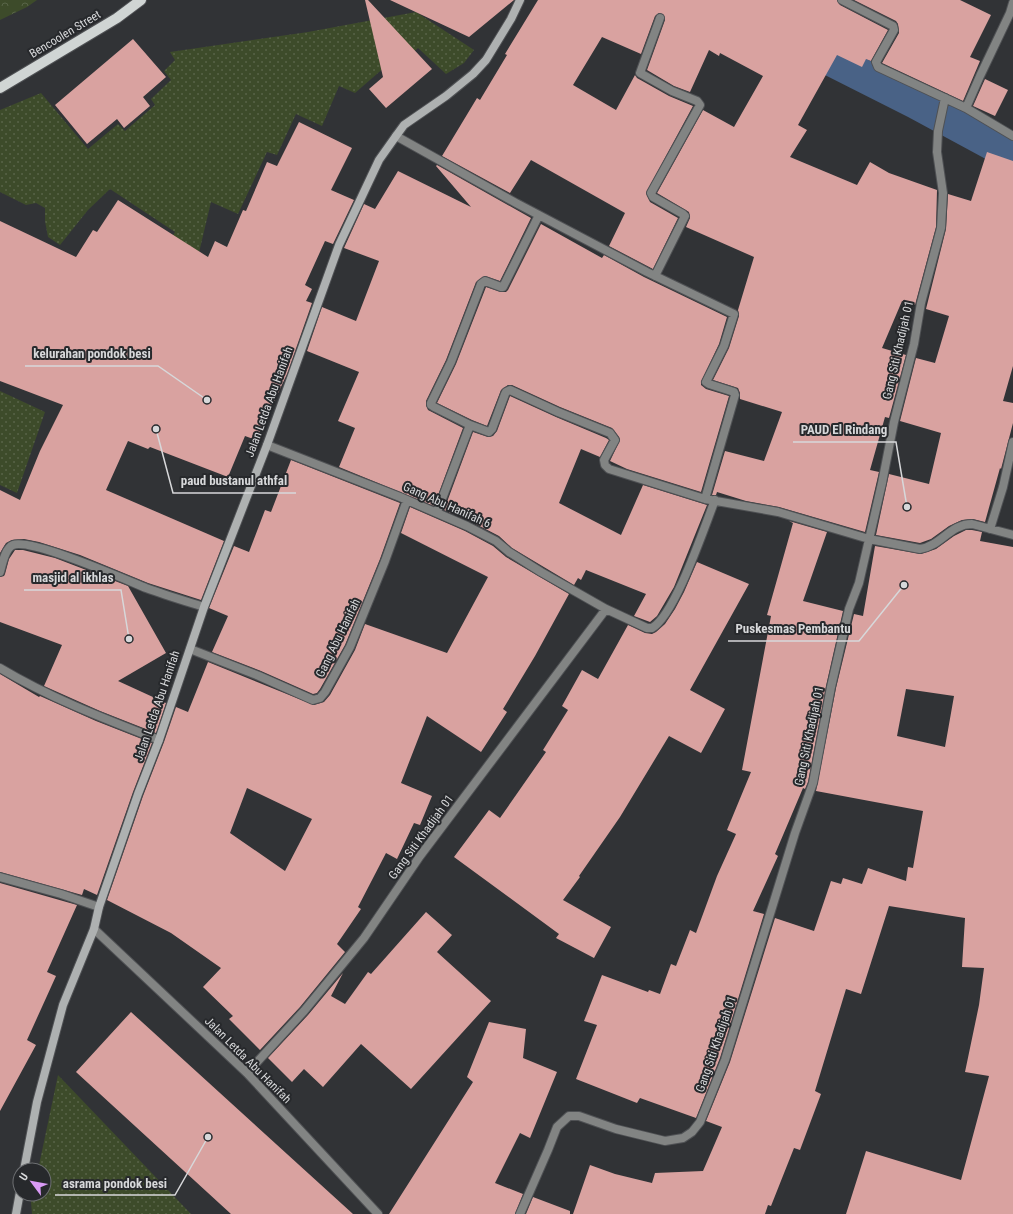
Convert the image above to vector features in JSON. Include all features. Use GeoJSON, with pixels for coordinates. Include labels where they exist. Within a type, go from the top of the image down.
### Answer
{"type":"FeatureCollection","features":[{"type":"Feature","properties":{"kind":"main road","name":"Bencoolen Street"},"geometry":{"type":"LineString","coordinates":[[0,88],[117,18],[141,0]]}},
{"type":"Feature","properties":{"kind":"street","name":"Jalan Letda Abu Hanifah"},"geometry":{"type":"LineString","coordinates":[[26,1162],[37,1102],[63,1005],[94,929],[99,907],[138,794],[159,740],[204,607],[267,445],[339,245],[356,206],[379,160],[396,136],[404,126],[446,96],[473,74],[486,60],[511,19],[520,0]]}},
{"type":"Feature","properties":{"kind":"street"},"geometry":{"type":"LineString","coordinates":[[842,0],[894,26],[894,30],[876,62],[878,67],[966,108],[1013,136]]}},
{"type":"Feature","properties":{"kind":"street"},"geometry":{"type":"LineString","coordinates":[[966,108],[1010,13],[1013,3]]}},
{"type":"Feature","properties":{"kind":"street"},"geometry":{"type":"LineString","coordinates":[[655,276],[685,216],[653,197],[651,193],[700,105],[697,101],[672,91],[640,73],[656,33],[660,18]]}},
{"type":"Feature","properties":{"kind":"street","name":"Gang Siti Khadijah 01"},"geometry":{"type":"LineString","coordinates":[[520,1214],[557,1127],[568,1116],[579,1116],[616,1129],[665,1142],[683,1138],[692,1132],[700,1122],[725,1060],[795,832],[813,783],[831,687],[849,609],[859,583],[882,483],[894,422],[914,344],[921,303],[941,228],[943,193],[937,152],[938,132],[945,99]]}},
{"type":"Feature","properties":{"kind":"street"},"geometry":{"type":"LineString","coordinates":[[396,136],[539,215],[655,276],[734,314],[724,346],[706,382],[734,392],[735,395],[705,499]]}},
{"type":"Feature","properties":{"kind":"street"},"geometry":{"type":"LineString","coordinates":[[539,215],[502,287],[485,281],[481,284],[451,362],[431,405],[470,425],[489,432],[506,392],[510,390],[514,391],[558,412],[610,433],[615,440],[604,460],[605,465],[609,468],[705,499],[778,512],[869,539],[920,549],[928,548],[948,533],[962,526],[972,524],[1013,535]]}},
{"type":"Feature","properties":{"kind":"street"},"geometry":{"type":"LineString","coordinates":[[437,512],[470,425]]}},
{"type":"Feature","properties":{"kind":"street"},"geometry":{"type":"LineString","coordinates":[[990,529],[1003,486],[1013,442]]}},
{"type":"Feature","properties":{"kind":"street","name":"Gang Abu Hanifah 6"},"geometry":{"type":"LineString","coordinates":[[267,445],[437,512],[467,526],[496,541],[509,552],[541,572],[606,609],[647,628],[652,628],[658,624],[675,597],[685,577],[715,500]]}},
{"type":"Feature","properties":{"kind":"street","name":"Gang Abu Hanifah"},"geometry":{"type":"LineString","coordinates":[[190,648],[260,676],[313,700],[320,698],[325,692],[350,647],[407,500]]}},
{"type":"Feature","properties":{"kind":"street"},"geometry":{"type":"LineString","coordinates":[[0,572],[9,548],[13,545],[21,544],[61,554],[147,588],[204,607]]}},
{"type":"Feature","properties":{"kind":"street","name":"Gang Siti Khadijah 01"},"geometry":{"type":"LineString","coordinates":[[247,1073],[304,1011],[364,938],[420,856],[606,609]]}},
{"type":"Feature","properties":{"kind":"street"},"geometry":{"type":"LineString","coordinates":[[0,668],[25,683],[64,701],[159,740]]}},
{"type":"Feature","properties":{"kind":"street"},"geometry":{"type":"LineString","coordinates":[[0,877],[61,894],[99,907]]}},
{"type":"Feature","properties":{"kind":"street","name":"Jalan Letda Abu Hanifah"},"geometry":{"type":"LineString","coordinates":[[94,929],[247,1073],[378,1214]]}},
{"type":"Feature","properties":{"kind":"street"},"geometry":{"type":"LineString","coordinates":[[16,1214],[18,1202]]}},
{"type":"Feature","properties":{"kind":"green space"},"geometry":{"type":"Polygon","coordinates":[[[0,0],[37,0],[27,7],[0,20],[0,0]]]}},
{"type":"Feature","properties":{"kind":"green space"},"geometry":{"type":"Polygon","coordinates":[[[416,12],[474,50],[464,63],[446,74],[418,48],[399,65],[393,60],[355,93],[339,86],[322,126],[296,114],[277,155],[267,152],[238,214],[211,202],[197,261],[154,265],[175,232],[110,189],[88,210],[60,245],[48,237],[45,221],[45,208],[36,203],[26,205],[0,192],[0,110],[41,93],[88,149],[118,124],[125,131],[155,105],[151,99],[171,80],[164,71],[175,60],[170,52],[308,32],[416,12]]]}},
{"type":"Feature","properties":{"kind":"green space"},"geometry":{"type":"Polygon","coordinates":[[[0,391],[45,412],[17,493],[0,485],[0,391]]]}},
{"type":"Feature","properties":{"kind":"green space"},"geometry":{"type":"Polygon","coordinates":[[[58,1075],[191,1214],[32,1214],[31,1202],[52,1202],[52,1162],[40,1162],[58,1075]]]}},
{"type":"Feature","properties":{"kind":"building"},"geometry":{"type":"Polygon","coordinates":[[[365,0],[368,0],[432,69],[386,108],[369,89],[383,77],[365,0]]]}},
{"type":"Feature","properties":{"kind":"building"},"geometry":{"type":"Polygon","coordinates":[[[390,0],[514,0],[469,37],[390,0]]]}},
{"type":"Feature","properties":{"kind":"building"},"geometry":{"type":"Polygon","coordinates":[[[538,0],[837,0],[840,5],[888,30],[871,61],[866,59],[862,67],[837,55],[798,125],[807,130],[790,157],[857,185],[870,162],[889,173],[937,190],[936,227],[915,305],[902,301],[882,348],[906,355],[889,418],[885,417],[870,470],[879,472],[865,532],[779,507],[746,501],[717,492],[716,495],[712,495],[725,451],[764,461],[782,412],[740,399],[738,388],[713,380],[729,348],[739,316],[738,310],[754,257],[686,227],[690,218],[689,212],[657,193],[703,110],[734,127],[763,76],[720,53],[719,56],[709,50],[690,92],[674,86],[647,70],[665,20],[664,15],[659,13],[655,16],[641,54],[602,37],[573,85],[616,110],[635,75],[637,78],[669,96],[693,106],[646,193],[650,202],[678,218],[653,269],[609,246],[625,213],[531,160],[510,193],[442,156],[477,98],[480,100],[507,55],[505,54],[538,0]]]}},
{"type":"Feature","properties":{"kind":"building"},"geometry":{"type":"Polygon","coordinates":[[[854,0],[960,0],[991,15],[970,57],[980,61],[963,101],[882,63],[899,33],[898,24],[896,21],[854,0]]]}},
{"type":"Feature","properties":{"kind":"building"},"geometry":{"type":"Polygon","coordinates":[[[133,39],[166,77],[143,97],[150,106],[124,128],[117,119],[87,144],[55,105],[133,39]]]}},
{"type":"Feature","properties":{"kind":"building"},"geometry":{"type":"Polygon","coordinates":[[[985,79],[1008,90],[995,116],[973,106],[985,79]]]}},
{"type":"Feature","properties":{"kind":"building"},"geometry":{"type":"Polygon","coordinates":[[[299,122],[352,148],[331,190],[354,200],[333,244],[325,241],[305,285],[312,289],[306,301],[312,303],[287,374],[256,440],[245,436],[228,477],[150,447],[148,449],[128,441],[106,490],[224,541],[201,600],[148,583],[80,555],[39,542],[24,539],[12,540],[6,543],[0,553],[0,490],[20,500],[40,451],[63,405],[0,381],[0,221],[76,257],[93,230],[97,232],[118,200],[208,257],[215,241],[227,247],[243,210],[246,211],[267,162],[277,166],[299,122]]]}},
{"type":"Feature","properties":{"kind":"building"},"geometry":{"type":"Polygon","coordinates":[[[987,152],[1013,161],[1013,366],[1003,401],[1013,403],[1013,423],[1001,469],[1000,468],[985,522],[973,519],[962,520],[949,526],[931,539],[920,543],[876,535],[889,474],[929,484],[941,433],[900,421],[916,358],[935,363],[949,316],[926,309],[946,229],[948,194],[971,201],[987,152]]]}},
{"type":"Feature","properties":{"kind":"building"},"geometry":{"type":"Polygon","coordinates":[[[437,165],[531,218],[500,281],[485,276],[476,282],[446,360],[426,401],[428,410],[463,428],[434,506],[339,467],[355,428],[338,421],[359,372],[307,351],[322,307],[356,321],[379,261],[344,248],[364,204],[375,209],[398,171],[471,207],[436,166],[437,165]]]}},
{"type":"Feature","properties":{"kind":"building"},"geometry":{"type":"Polygon","coordinates":[[[541,224],[602,258],[604,255],[644,277],[727,317],[719,344],[701,382],[701,385],[706,389],[729,396],[701,492],[627,469],[610,461],[620,440],[612,428],[560,407],[512,385],[508,385],[501,390],[487,426],[437,403],[456,364],[486,287],[501,292],[506,292],[508,290],[541,224]]]}},
{"type":"Feature","properties":{"kind":"building"},"geometry":{"type":"Polygon","coordinates":[[[510,396],[609,440],[600,457],[581,449],[559,503],[621,535],[643,485],[707,505],[674,587],[657,616],[650,622],[634,616],[646,594],[586,570],[581,580],[578,578],[574,585],[512,548],[499,536],[444,510],[473,432],[488,437],[493,436],[497,431],[510,396]]]}},
{"type":"Feature","properties":{"kind":"building"},"geometry":{"type":"Polygon","coordinates":[[[291,460],[400,503],[380,559],[345,645],[320,689],[317,693],[313,694],[261,671],[212,652],[228,616],[209,608],[234,546],[249,552],[265,510],[271,512],[291,460]]]}},
{"type":"Feature","properties":{"kind":"building"},"geometry":{"type":"Polygon","coordinates":[[[410,507],[465,531],[493,546],[506,557],[569,594],[535,656],[503,709],[507,712],[481,752],[427,716],[401,783],[432,796],[420,825],[414,823],[397,859],[386,853],[358,907],[361,909],[337,944],[345,952],[300,1007],[260,1050],[229,1019],[233,1016],[203,987],[221,968],[171,933],[107,900],[176,707],[188,712],[208,662],[314,705],[324,702],[330,695],[355,650],[365,624],[447,653],[488,577],[401,533],[410,507]],[[247,788],[230,833],[285,871],[312,819],[247,788]]]}},
{"type":"Feature","properties":{"kind":"building"},"geometry":{"type":"Polygon","coordinates":[[[789,521],[827,532],[803,601],[843,611],[826,686],[808,782],[805,789],[803,788],[775,854],[778,856],[753,911],[764,914],[720,1058],[696,1118],[640,1098],[637,1103],[576,1079],[597,1025],[584,1021],[602,975],[648,992],[649,990],[660,994],[671,964],[676,966],[690,930],[696,933],[717,876],[736,834],[727,830],[751,772],[742,770],[771,616],[767,615],[793,523],[789,521]]]}},
{"type":"Feature","properties":{"kind":"building"},"geometry":{"type":"Polygon","coordinates":[[[966,530],[972,530],[982,532],[980,541],[1013,547],[1013,1214],[846,1214],[866,1151],[961,1180],[989,1076],[965,1072],[979,1005],[984,968],[962,967],[965,918],[889,906],[861,994],[846,989],[815,1091],[821,1094],[800,1150],[794,1148],[771,1206],[768,1205],[765,1214],[573,1214],[590,1165],[615,1174],[652,1183],[655,1173],[703,1171],[722,1127],[706,1121],[730,1062],[775,918],[814,931],[831,881],[841,884],[843,878],[862,884],[868,868],[906,881],[908,867],[913,868],[923,811],[816,791],[836,688],[854,614],[863,616],[875,546],[921,554],[936,549],[954,536],[966,530]],[[906,689],[897,736],[945,747],[954,696],[906,689]]]}},
{"type":"Feature","properties":{"kind":"building"},"geometry":{"type":"Polygon","coordinates":[[[15,550],[23,550],[55,558],[128,586],[166,653],[118,681],[166,703],[156,733],[100,711],[44,686],[62,645],[0,622],[0,577],[4,576],[9,559],[15,550]]]}},
{"type":"Feature","properties":{"kind":"building"},"geometry":{"type":"Polygon","coordinates":[[[697,562],[749,584],[690,690],[725,709],[701,753],[669,736],[620,817],[563,900],[611,927],[594,958],[556,938],[559,934],[454,857],[489,810],[500,818],[546,752],[543,750],[568,710],[562,706],[582,670],[598,679],[628,625],[645,633],[652,634],[665,624],[684,592],[697,562]]]}},
{"type":"Feature","properties":{"kind":"building"},"geometry":{"type":"Polygon","coordinates":[[[0,674],[39,697],[40,696],[96,721],[152,743],[97,895],[84,889],[82,895],[0,872],[0,674]]]}},
{"type":"Feature","properties":{"kind":"building"},"geometry":{"type":"Polygon","coordinates":[[[0,883],[77,905],[47,972],[56,976],[27,1040],[36,1045],[0,1111],[0,883]]]}},
{"type":"Feature","properties":{"kind":"building"},"geometry":{"type":"Polygon","coordinates":[[[426,912],[452,935],[437,952],[491,1001],[411,1089],[361,1044],[323,1087],[304,1069],[292,1082],[268,1058],[308,1015],[343,973],[331,996],[345,1004],[368,972],[371,974],[426,912]]]}},
{"type":"Feature","properties":{"kind":"building"},"geometry":{"type":"Polygon","coordinates":[[[131,1012],[353,1214],[231,1214],[76,1072],[131,1012]]]}},
{"type":"Feature","properties":{"kind":"building"},"geometry":{"type":"Polygon","coordinates":[[[489,1022],[526,1029],[523,1058],[557,1072],[530,1138],[520,1133],[495,1183],[523,1194],[515,1214],[389,1214],[473,1082],[467,1077],[489,1022]]]}},
{"type":"Feature","properties":{"kind":"building"},"geometry":{"type":"Polygon","coordinates":[[[533,1197],[570,1211],[570,1214],[526,1214],[533,1197]]]}},
{"type":"Feature","properties":{"kind":"waterway"},"geometry":{"type":"LineString","coordinates":[[713,0],[915,102],[1013,155]]}},
{"type":"Feature","properties":{"kind":"place","name":"kelurahan pondok besi"},"geometry":{"type":"Point","coordinates":[207,400]}},
{"type":"Feature","properties":{"kind":"place","name":"paud bustanul athfal"},"geometry":{"type":"Point","coordinates":[156,429]}},
{"type":"Feature","properties":{"kind":"place","name":"PAUD El Rindang"},"geometry":{"type":"Point","coordinates":[907,507]}},
{"type":"Feature","properties":{"kind":"place","name":"Puskesmas Pembantu"},"geometry":{"type":"Point","coordinates":[904,585]}},
{"type":"Feature","properties":{"kind":"place","name":"masjid al ikhlas"},"geometry":{"type":"Point","coordinates":[129,639]}},
{"type":"Feature","properties":{"kind":"place","name":"asrama pondok besi"},"geometry":{"type":"Point","coordinates":[208,1137]}}]}
